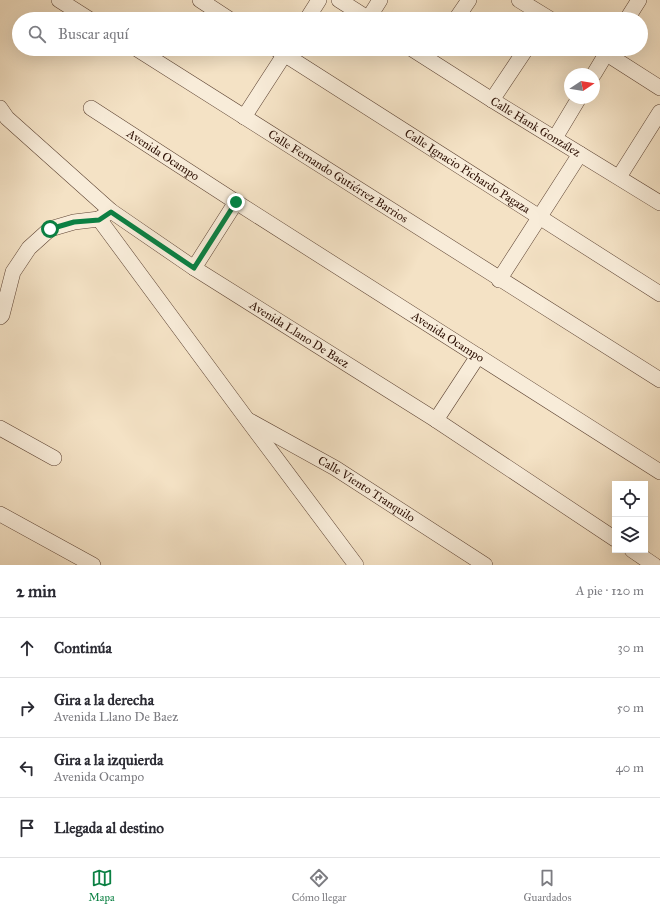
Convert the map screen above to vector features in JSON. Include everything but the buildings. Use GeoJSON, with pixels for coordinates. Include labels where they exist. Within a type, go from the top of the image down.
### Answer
{"type":"FeatureCollection","features":[{"type":"Feature","properties":{"kind":"street"},"geometry":{"type":"LineString","coordinates":[[59,0],[78,12]]}},
{"type":"Feature","properties":{"kind":"street"},"geometry":{"type":"LineString","coordinates":[[200,0],[218,12]]}},
{"type":"Feature","properties":{"kind":"street"},"geometry":{"type":"LineString","coordinates":[[311,12],[319,0]]}},
{"type":"Feature","properties":{"kind":"street"},"geometry":{"type":"LineString","coordinates":[[339,0],[357,12]]}},
{"type":"Feature","properties":{"kind":"street"},"geometry":{"type":"LineString","coordinates":[[372,12],[380,0]]}},
{"type":"Feature","properties":{"kind":"street"},"geometry":{"type":"LineString","coordinates":[[461,12],[469,0]]}},
{"type":"Feature","properties":{"kind":"street"},"geometry":{"type":"LineString","coordinates":[[519,0],[538,12]]}},
{"type":"Feature","properties":{"kind":"street"},"geometry":{"type":"LineString","coordinates":[[631,12],[639,0]]}},
{"type":"Feature","properties":{"kind":"street","name":"Calle Fernando Gutiérrez Barrios"},"geometry":{"type":"LineString","coordinates":[[148,56],[499,280],[660,380]]}},
{"type":"Feature","properties":{"kind":"street"},"geometry":{"type":"LineString","coordinates":[[244,117],[280,56]]}},
{"type":"Feature","properties":{"kind":"street","name":"Calle Ignacio Pichardo Pagaza"},"geometry":{"type":"LineString","coordinates":[[291,56],[660,294]]}},
{"type":"Feature","properties":{"kind":"street","name":"Calle Hank González"},"geometry":{"type":"LineString","coordinates":[[434,56],[492,100],[660,203]]}},
{"type":"Feature","properties":{"kind":"street"},"geometry":{"type":"LineString","coordinates":[[492,100],[521,56]]}},
{"type":"Feature","properties":{"kind":"street"},"geometry":{"type":"LineString","coordinates":[[597,68],[602,56]]}},
{"type":"Feature","properties":{"kind":"street"},"geometry":{"type":"LineString","coordinates":[[614,56],[660,88]]}},
{"type":"Feature","properties":{"kind":"street"},"geometry":{"type":"LineString","coordinates":[[555,138],[575,104]]}},
{"type":"Feature","properties":{"kind":"street","name":"Avenida Llano De Baez"},"geometry":{"type":"LineString","coordinates":[[0,108],[7,118],[105,216],[194,268],[436,420],[612,537]]}},
{"type":"Feature","properties":{"kind":"street","name":"Avenida Ocampo"},"geometry":{"type":"LineString","coordinates":[[90,108],[660,472]]}},
{"type":"Feature","properties":{"kind":"street"},"geometry":{"type":"LineString","coordinates":[[619,177],[660,112]]}},
{"type":"Feature","properties":{"kind":"street"},"geometry":{"type":"LineString","coordinates":[[499,280],[580,154]]}},
{"type":"Feature","properties":{"kind":"street"},"geometry":{"type":"LineString","coordinates":[[194,268],[236,202]]}},
{"type":"Feature","properties":{"kind":"street"},"geometry":{"type":"LineString","coordinates":[[0,317],[2,315],[13,272],[29,248],[50,229],[74,222],[105,216],[246,418],[356,565]]}},
{"type":"Feature","properties":{"kind":"street"},"geometry":{"type":"LineString","coordinates":[[436,420],[478,356]]}},
{"type":"Feature","properties":{"kind":"street","name":"Calle Viento Tranquilo"},"geometry":{"type":"LineString","coordinates":[[246,418],[335,468],[485,565]]}},
{"type":"Feature","properties":{"kind":"street"},"geometry":{"type":"LineString","coordinates":[[0,428],[54,458]]}},
{"type":"Feature","properties":{"kind":"street"},"geometry":{"type":"LineString","coordinates":[[0,514],[93,565]]}},
{"type":"Feature","properties":{"kind":"street"},"geometry":{"type":"LineString","coordinates":[[636,553],[654,565]]}},
{"type":"Feature","properties":{"kind":"route"},"geometry":{"type":"LineString","coordinates":[[50,229],[74,222],[99,220],[111,212],[194,268],[236,202]]}}]}
